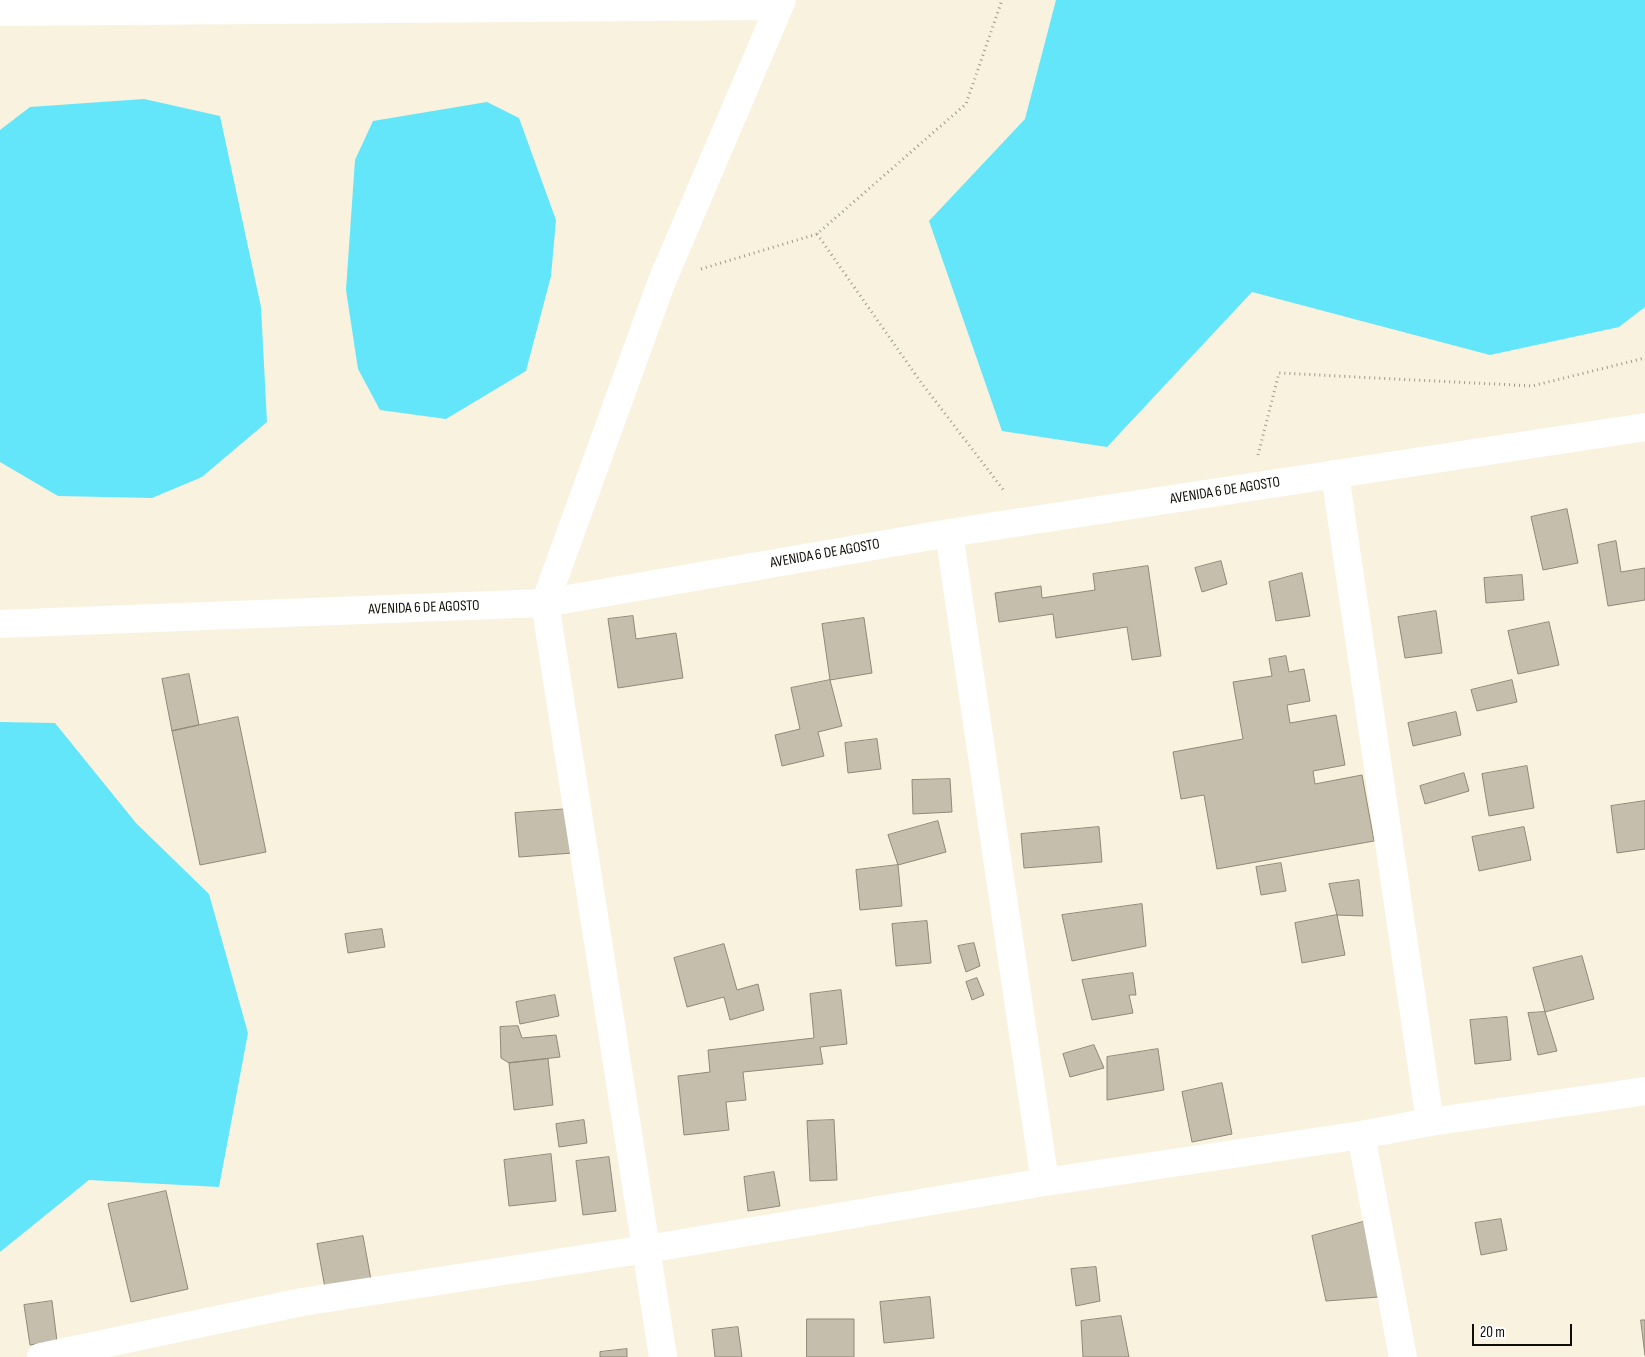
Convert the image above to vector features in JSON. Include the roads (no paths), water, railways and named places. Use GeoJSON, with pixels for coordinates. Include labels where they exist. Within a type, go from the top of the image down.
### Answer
{"type":"FeatureCollection","features":[{"type":"Feature","properties":{"kind":"street"},"geometry":{"type":"LineString","coordinates":[[0,12],[781,3],[662,281],[546,603],[663,1357]]}},
{"type":"Feature","properties":{"kind":"street","name":"AVENIDA 6 DE AGOSTO"},"geometry":{"type":"LineString","coordinates":[[0,624],[546,603],[949,532],[1645,427]]}},
{"type":"Feature","properties":{"kind":"street"},"geometry":{"type":"LineString","coordinates":[[1335,474],[1430,1122]]}},
{"type":"Feature","properties":{"kind":"street"},"geometry":{"type":"LineString","coordinates":[[949,532],[1045,1182]]}},
{"type":"Feature","properties":{"kind":"street"},"geometry":{"type":"LineString","coordinates":[[42,1357],[302,1302],[647,1249],[1045,1182],[1430,1122],[1645,1091]]}},
{"type":"Feature","properties":{"kind":"street"},"geometry":{"type":"LineString","coordinates":[[1360,1134],[1403,1357]]}},
{"type":"Feature","properties":{"kind":"water"},"geometry":{"type":"Polygon","coordinates":[[[1056,0],[1645,0],[1645,307],[1619,327],[1490,355],[1252,292],[1107,447],[1002,431],[929,221],[1025,119],[1056,0]]]}},
{"type":"Feature","properties":{"kind":"water"},"geometry":{"type":"Polygon","coordinates":[[[144,99],[220,116],[261,307],[267,422],[202,477],[152,498],[58,496],[0,462],[0,130],[30,107],[144,99]]]}},
{"type":"Feature","properties":{"kind":"water"},"geometry":{"type":"Polygon","coordinates":[[[487,102],[519,118],[556,220],[551,276],[526,371],[446,419],[380,410],[358,369],[346,290],[355,160],[373,121],[487,102]]]}},
{"type":"Feature","properties":{"kind":"water"},"geometry":{"type":"Polygon","coordinates":[[[0,722],[55,723],[136,823],[209,894],[248,1033],[219,1187],[89,1180],[0,1252],[0,722]]]}}]}
